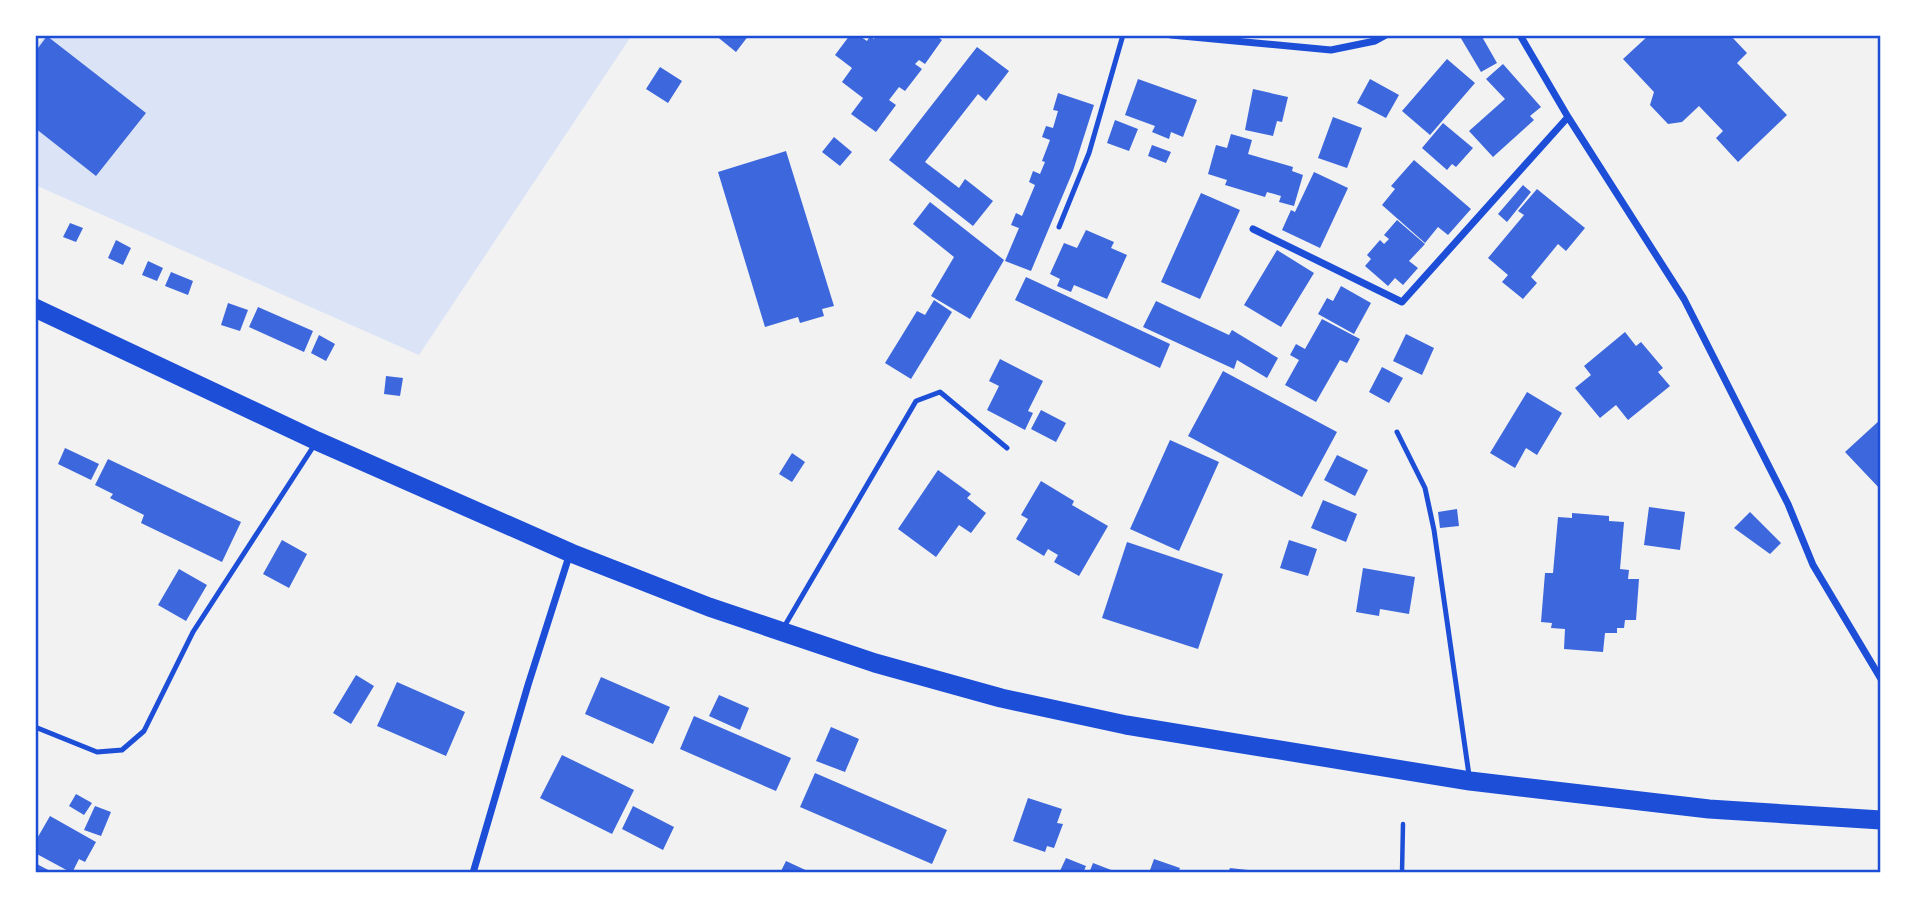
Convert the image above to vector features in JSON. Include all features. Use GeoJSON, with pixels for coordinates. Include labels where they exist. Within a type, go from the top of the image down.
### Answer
{"type":"FeatureCollection","features":[{"type":"Feature","properties":{"kind":"highway"},"geometry":{"type":"LineString","coordinates":[[35,308],[317,441],[571,553],[781,633],[1000,698],[1101,720],[1470,781],[1709,809],[1881,820]]}},
{"type":"Feature","properties":{"kind":"street"},"geometry":{"type":"LineString","coordinates":[[1171,35],[1331,50],[1375,41],[1386,35]]}},
{"type":"Feature","properties":{"kind":"street"},"geometry":{"type":"LineString","coordinates":[[1521,35],[1568,117],[1684,299],[1788,505],[1814,565],[1881,679]]}},
{"type":"Feature","properties":{"kind":"street"},"geometry":{"type":"LineString","coordinates":[[1253,229],[1402,302],[1568,117]]}},
{"type":"Feature","properties":{"kind":"street"},"geometry":{"type":"LineString","coordinates":[[473,873],[528,685],[571,553]]}},
{"type":"Feature","properties":{"kind":"lane"},"geometry":{"type":"LineString","coordinates":[[1059,227],[1089,153],[1123,35]]}},
{"type":"Feature","properties":{"kind":"lane"},"geometry":{"type":"LineString","coordinates":[[781,633],[916,401],[940,393],[1007,448]]}},
{"type":"Feature","properties":{"kind":"lane"},"geometry":{"type":"LineString","coordinates":[[1397,432],[1425,488],[1434,530],[1470,781]]}},
{"type":"Feature","properties":{"kind":"lane"},"geometry":{"type":"LineString","coordinates":[[35,727],[97,752],[122,750],[144,731],[193,632],[317,441]]}},
{"type":"Feature","properties":{"kind":"path"},"geometry":{"type":"LineString","coordinates":[[1402,873],[1403,824]]}},
{"type":"Feature","properties":{"kind":"shaded area"},"geometry":{"type":"Polygon","coordinates":[[[47,35],[632,35],[419,355],[35,185],[35,45],[47,35]]]}},
{"type":"Feature","properties":{"kind":"building"},"geometry":{"type":"Polygon","coordinates":[[[715,35],[749,35],[736,52],[715,35]]]}},
{"type":"Feature","properties":{"kind":"building"},"geometry":{"type":"Polygon","coordinates":[[[850,35],[858,35],[867,41],[870,36],[874,39],[876,35],[935,35],[942,40],[925,64],[919,60],[915,64],[922,69],[905,91],[899,87],[889,100],[896,105],[876,132],[851,114],[863,98],[842,82],[852,68],[835,55],[850,35]]]}},
{"type":"Feature","properties":{"kind":"building"},"geometry":{"type":"Polygon","coordinates":[[[1459,35],[1481,35],[1497,63],[1481,72],[1459,35]]]}},
{"type":"Feature","properties":{"kind":"building"},"geometry":{"type":"Polygon","coordinates":[[[1649,35],[1730,35],[1747,53],[1737,63],[1787,115],[1738,162],[1716,138],[1723,131],[1699,106],[1682,122],[1668,124],[1650,105],[1654,92],[1623,59],[1649,35]]]}},
{"type":"Feature","properties":{"kind":"building"},"geometry":{"type":"Polygon","coordinates":[[[47,36],[146,113],[96,176],[35,128],[35,52],[47,36]]]}},
{"type":"Feature","properties":{"kind":"building"},"geometry":{"type":"Polygon","coordinates":[[[977,47],[1009,71],[986,101],[978,94],[925,162],[959,188],[965,179],[993,201],[973,226],[889,160],[977,47]]]}},
{"type":"Feature","properties":{"kind":"building"},"geometry":{"type":"Polygon","coordinates":[[[1447,59],[1475,83],[1430,135],[1402,111],[1447,59]]]}},
{"type":"Feature","properties":{"kind":"building"},"geometry":{"type":"Polygon","coordinates":[[[1503,64],[1541,107],[1530,116],[1534,120],[1493,157],[1469,131],[1505,99],[1486,79],[1503,64]]]}},
{"type":"Feature","properties":{"kind":"building"},"geometry":{"type":"Polygon","coordinates":[[[660,67],[682,81],[668,103],[646,89],[660,67]]]}},
{"type":"Feature","properties":{"kind":"building"},"geometry":{"type":"Polygon","coordinates":[[[1138,79],[1197,100],[1183,137],[1171,132],[1169,139],[1152,132],[1155,126],[1125,115],[1138,79]]]}},
{"type":"Feature","properties":{"kind":"building"},"geometry":{"type":"Polygon","coordinates":[[[1370,79],[1399,95],[1386,118],[1357,103],[1370,79]]]}},
{"type":"Feature","properties":{"kind":"building"},"geometry":{"type":"Polygon","coordinates":[[[1253,89],[1288,97],[1282,122],[1277,121],[1273,136],[1245,130],[1253,89]]]}},
{"type":"Feature","properties":{"kind":"building"},"geometry":{"type":"Polygon","coordinates":[[[1058,93],[1094,105],[1073,171],[1031,271],[1005,261],[1019,228],[1011,225],[1016,213],[1022,216],[1035,185],[1029,182],[1033,171],[1040,174],[1045,162],[1042,161],[1050,140],[1042,137],[1046,126],[1053,128],[1058,111],[1053,110],[1058,93]]]}},
{"type":"Feature","properties":{"kind":"building"},"geometry":{"type":"Polygon","coordinates":[[[1333,117],[1362,128],[1347,168],[1318,158],[1333,117]]]}},
{"type":"Feature","properties":{"kind":"building"},"geometry":{"type":"Polygon","coordinates":[[[1115,120],[1138,129],[1129,151],[1107,143],[1115,120]]]}},
{"type":"Feature","properties":{"kind":"building"},"geometry":{"type":"Polygon","coordinates":[[[1443,123],[1473,148],[1456,167],[1452,164],[1447,170],[1422,148],[1443,123]]]}},
{"type":"Feature","properties":{"kind":"building"},"geometry":{"type":"Polygon","coordinates":[[[1231,134],[1252,140],[1248,154],[1293,167],[1292,171],[1303,175],[1294,206],[1279,202],[1281,196],[1267,192],[1265,197],[1225,185],[1227,180],[1208,174],[1216,145],[1227,148],[1231,134]]]}},
{"type":"Feature","properties":{"kind":"building"},"geometry":{"type":"Polygon","coordinates":[[[834,137],[852,152],[840,166],[822,152],[834,137]]]}},
{"type":"Feature","properties":{"kind":"building"},"geometry":{"type":"Polygon","coordinates":[[[1152,145],[1171,152],[1166,163],[1148,156],[1152,145]]]}},
{"type":"Feature","properties":{"kind":"building"},"geometry":{"type":"Polygon","coordinates":[[[786,151],[834,306],[822,309],[824,316],[800,323],[798,317],[765,327],[718,172],[786,151]]]}},
{"type":"Feature","properties":{"kind":"building"},"geometry":{"type":"Polygon","coordinates":[[[1414,160],[1471,209],[1448,235],[1438,227],[1425,243],[1382,205],[1395,189],[1391,186],[1414,160]]]}},
{"type":"Feature","properties":{"kind":"building"},"geometry":{"type":"Polygon","coordinates":[[[1314,172],[1348,188],[1320,248],[1282,230],[1291,210],[1295,212],[1314,172]]]}},
{"type":"Feature","properties":{"kind":"building"},"geometry":{"type":"Polygon","coordinates":[[[1523,185],[1531,192],[1507,222],[1498,214],[1523,185]]]}},
{"type":"Feature","properties":{"kind":"building"},"geometry":{"type":"Polygon","coordinates":[[[1537,189],[1585,228],[1566,251],[1558,244],[1531,277],[1537,283],[1523,299],[1502,282],[1508,275],[1488,258],[1524,215],[1518,211],[1537,189]]]}},
{"type":"Feature","properties":{"kind":"building"},"geometry":{"type":"Polygon","coordinates":[[[1201,193],[1240,210],[1200,299],[1161,282],[1201,193]]]}},
{"type":"Feature","properties":{"kind":"building"},"geometry":{"type":"Polygon","coordinates":[[[930,202],[1004,260],[970,319],[931,296],[954,257],[913,224],[930,202]]]}},
{"type":"Feature","properties":{"kind":"building"},"geometry":{"type":"Polygon","coordinates":[[[1397,220],[1425,244],[1409,261],[1418,268],[1403,285],[1395,278],[1388,286],[1365,266],[1371,259],[1367,255],[1380,240],[1384,244],[1389,239],[1384,235],[1397,220]]]}},
{"type":"Feature","properties":{"kind":"building"},"geometry":{"type":"Polygon","coordinates":[[[70,223],[83,228],[76,242],[63,237],[70,223]]]}},
{"type":"Feature","properties":{"kind":"building"},"geometry":{"type":"Polygon","coordinates":[[[1086,230],[1114,242],[1111,248],[1127,255],[1107,299],[1074,285],[1071,292],[1057,286],[1060,279],[1050,274],[1064,243],[1077,248],[1086,230]]]}},
{"type":"Feature","properties":{"kind":"building"},"geometry":{"type":"Polygon","coordinates":[[[116,240],[131,248],[123,265],[108,258],[116,240]]]}},
{"type":"Feature","properties":{"kind":"building"},"geometry":{"type":"Polygon","coordinates":[[[1277,250],[1314,273],[1281,327],[1244,305],[1277,250]]]}},
{"type":"Feature","properties":{"kind":"building"},"geometry":{"type":"Polygon","coordinates":[[[148,261],[163,268],[157,281],[142,275],[148,261]]]}},
{"type":"Feature","properties":{"kind":"building"},"geometry":{"type":"Polygon","coordinates":[[[171,272],[193,281],[188,295],[165,286],[171,272]]]}},
{"type":"Feature","properties":{"kind":"building"},"geometry":{"type":"Polygon","coordinates":[[[1026,277],[1170,344],[1160,368],[1015,300],[1026,277]]]}},
{"type":"Feature","properties":{"kind":"building"},"geometry":{"type":"Polygon","coordinates":[[[1341,286],[1371,303],[1354,334],[1318,314],[1327,298],[1333,301],[1341,286]]]}},
{"type":"Feature","properties":{"kind":"building"},"geometry":{"type":"Polygon","coordinates":[[[934,300],[952,312],[911,379],[885,363],[917,311],[925,315],[934,300]]]}},
{"type":"Feature","properties":{"kind":"building"},"geometry":{"type":"Polygon","coordinates":[[[1156,301],[1229,335],[1232,330],[1278,358],[1267,378],[1237,360],[1234,369],[1143,327],[1156,301]]]}},
{"type":"Feature","properties":{"kind":"building"},"geometry":{"type":"Polygon","coordinates":[[[228,303],[248,310],[240,331],[221,325],[228,303]]]}},
{"type":"Feature","properties":{"kind":"building"},"geometry":{"type":"Polygon","coordinates":[[[258,307],[313,331],[304,352],[249,327],[258,307]]]}},
{"type":"Feature","properties":{"kind":"building"},"geometry":{"type":"Polygon","coordinates":[[[1322,319],[1360,339],[1347,363],[1340,360],[1316,402],[1285,385],[1299,360],[1290,355],[1296,344],[1305,349],[1322,319]]]}},
{"type":"Feature","properties":{"kind":"building"},"geometry":{"type":"Polygon","coordinates":[[[1625,332],[1636,346],[1641,342],[1663,368],[1658,372],[1670,386],[1628,420],[1616,405],[1600,418],[1575,388],[1591,375],[1584,366],[1625,332]]]}},
{"type":"Feature","properties":{"kind":"building"},"geometry":{"type":"Polygon","coordinates":[[[1406,334],[1434,348],[1422,375],[1393,361],[1406,334]]]}},
{"type":"Feature","properties":{"kind":"building"},"geometry":{"type":"Polygon","coordinates":[[[319,335],[335,344],[326,361],[311,353],[319,335]]]}},
{"type":"Feature","properties":{"kind":"building"},"geometry":{"type":"Polygon","coordinates":[[[1000,359],[1043,381],[1028,411],[1033,413],[1025,430],[987,410],[999,386],[989,381],[1000,359]]]}},
{"type":"Feature","properties":{"kind":"building"},"geometry":{"type":"Polygon","coordinates":[[[1382,367],[1403,378],[1389,403],[1369,392],[1382,367]]]}},
{"type":"Feature","properties":{"kind":"building"},"geometry":{"type":"Polygon","coordinates":[[[1223,371],[1337,432],[1302,497],[1188,436],[1223,371]]]}},
{"type":"Feature","properties":{"kind":"building"},"geometry":{"type":"Polygon","coordinates":[[[386,376],[403,378],[400,396],[384,394],[386,376]]]}},
{"type":"Feature","properties":{"kind":"building"},"geometry":{"type":"Polygon","coordinates":[[[1527,392],[1562,413],[1537,455],[1526,448],[1515,468],[1490,453],[1527,392]]]}},
{"type":"Feature","properties":{"kind":"building"},"geometry":{"type":"Polygon","coordinates":[[[1041,410],[1066,423],[1056,442],[1031,429],[1041,410]]]}},
{"type":"Feature","properties":{"kind":"building"},"geometry":{"type":"Polygon","coordinates":[[[1881,419],[1881,490],[1845,452],[1881,419]]]}},
{"type":"Feature","properties":{"kind":"building"},"geometry":{"type":"Polygon","coordinates":[[[1170,440],[1219,462],[1179,551],[1130,529],[1170,440]]]}},
{"type":"Feature","properties":{"kind":"building"},"geometry":{"type":"Polygon","coordinates":[[[65,448],[99,464],[91,480],[58,464],[65,448]]]}},
{"type":"Feature","properties":{"kind":"building"},"geometry":{"type":"Polygon","coordinates":[[[792,453],[805,462],[792,482],[779,474],[792,453]]]}},
{"type":"Feature","properties":{"kind":"building"},"geometry":{"type":"Polygon","coordinates":[[[1337,455],[1368,470],[1355,496],[1324,480],[1337,455]]]}},
{"type":"Feature","properties":{"kind":"building"},"geometry":{"type":"Polygon","coordinates":[[[108,459],[241,522],[222,562],[141,523],[144,515],[110,498],[113,494],[95,485],[108,459]]]}},
{"type":"Feature","properties":{"kind":"building"},"geometry":{"type":"Polygon","coordinates":[[[938,470],[971,494],[967,498],[986,513],[971,533],[959,525],[936,557],[898,529],[938,470]]]}},
{"type":"Feature","properties":{"kind":"building"},"geometry":{"type":"Polygon","coordinates":[[[1041,481],[1074,501],[1072,505],[1108,526],[1079,576],[1054,562],[1058,555],[1048,549],[1044,556],[1016,539],[1028,519],[1021,515],[1041,481]]]}},
{"type":"Feature","properties":{"kind":"building"},"geometry":{"type":"Polygon","coordinates":[[[1323,500],[1357,514],[1346,542],[1311,528],[1323,500]]]}},
{"type":"Feature","properties":{"kind":"building"},"geometry":{"type":"Polygon","coordinates":[[[1649,507],[1685,512],[1680,550],[1644,545],[1649,507]]]}},
{"type":"Feature","properties":{"kind":"building"},"geometry":{"type":"Polygon","coordinates":[[[1457,509],[1459,526],[1440,528],[1438,512],[1457,509]]]}},
{"type":"Feature","properties":{"kind":"building"},"geometry":{"type":"Polygon","coordinates":[[[1750,512],[1781,543],[1770,554],[1734,528],[1750,512]]]}},
{"type":"Feature","properties":{"kind":"building"},"geometry":{"type":"Polygon","coordinates":[[[1572,513],[1609,516],[1609,521],[1624,522],[1620,569],[1629,570],[1628,579],[1639,579],[1636,620],[1625,620],[1624,628],[1617,628],[1617,633],[1605,633],[1603,652],[1564,649],[1565,629],[1551,628],[1552,623],[1541,622],[1545,573],[1553,573],[1558,517],[1572,518],[1572,513]]]}},
{"type":"Feature","properties":{"kind":"building"},"geometry":{"type":"Polygon","coordinates":[[[282,540],[307,554],[289,588],[263,574],[282,540]]]}},
{"type":"Feature","properties":{"kind":"building"},"geometry":{"type":"Polygon","coordinates":[[[1289,540],[1317,549],[1308,576],[1280,568],[1289,540]]]}},
{"type":"Feature","properties":{"kind":"building"},"geometry":{"type":"Polygon","coordinates":[[[1127,542],[1223,574],[1198,649],[1102,618],[1127,542]]]}},
{"type":"Feature","properties":{"kind":"building"},"geometry":{"type":"Polygon","coordinates":[[[1363,568],[1415,577],[1409,614],[1380,609],[1379,616],[1356,612],[1363,568]]]}},
{"type":"Feature","properties":{"kind":"building"},"geometry":{"type":"Polygon","coordinates":[[[179,569],[207,585],[186,621],[158,605],[179,569]]]}},
{"type":"Feature","properties":{"kind":"building"},"geometry":{"type":"Polygon","coordinates":[[[356,675],[374,686],[351,724],[333,713],[356,675]]]}},
{"type":"Feature","properties":{"kind":"building"},"geometry":{"type":"Polygon","coordinates":[[[601,677],[670,707],[653,744],[585,714],[601,677]]]}},
{"type":"Feature","properties":{"kind":"building"},"geometry":{"type":"Polygon","coordinates":[[[397,682],[465,712],[446,756],[377,726],[397,682]]]}},
{"type":"Feature","properties":{"kind":"building"},"geometry":{"type":"Polygon","coordinates":[[[719,695],[749,708],[740,730],[709,716],[719,695]]]}},
{"type":"Feature","properties":{"kind":"building"},"geometry":{"type":"Polygon","coordinates":[[[694,716],[791,758],[776,791],[680,749],[694,716]]]}},
{"type":"Feature","properties":{"kind":"building"},"geometry":{"type":"Polygon","coordinates":[[[831,727],[859,739],[845,772],[816,761],[831,727]]]}},
{"type":"Feature","properties":{"kind":"building"},"geometry":{"type":"Polygon","coordinates":[[[562,755],[634,790],[612,834],[540,798],[562,755]]]}},
{"type":"Feature","properties":{"kind":"building"},"geometry":{"type":"Polygon","coordinates":[[[815,773],[947,830],[932,864],[800,807],[815,773]]]}},
{"type":"Feature","properties":{"kind":"building"},"geometry":{"type":"Polygon","coordinates":[[[76,794],[92,803],[84,815],[69,806],[76,794]]]}},
{"type":"Feature","properties":{"kind":"building"},"geometry":{"type":"Polygon","coordinates":[[[1028,798],[1062,809],[1057,823],[1063,824],[1054,848],[1047,846],[1045,852],[1013,841],[1028,798]]]}},
{"type":"Feature","properties":{"kind":"building"},"geometry":{"type":"Polygon","coordinates":[[[95,806],[111,812],[101,836],[84,830],[95,806]]]}},
{"type":"Feature","properties":{"kind":"building"},"geometry":{"type":"Polygon","coordinates":[[[633,806],[674,827],[663,850],[622,829],[633,806]]]}},
{"type":"Feature","properties":{"kind":"building"},"geometry":{"type":"Polygon","coordinates":[[[50,816],[96,842],[85,862],[79,859],[72,873],[35,853],[35,842],[50,816]]]}},
{"type":"Feature","properties":{"kind":"building"},"geometry":{"type":"Polygon","coordinates":[[[1066,858],[1086,866],[1083,873],[1059,873],[1066,858]]]}},
{"type":"Feature","properties":{"kind":"building"},"geometry":{"type":"Polygon","coordinates":[[[1154,859],[1180,868],[1178,873],[1149,873],[1154,859]]]}},
{"type":"Feature","properties":{"kind":"building"},"geometry":{"type":"Polygon","coordinates":[[[786,861],[812,873],[780,873],[786,861]]]}},
{"type":"Feature","properties":{"kind":"building"},"geometry":{"type":"Polygon","coordinates":[[[35,863],[54,873],[35,873],[35,863]]]}},
{"type":"Feature","properties":{"kind":"building"},"geometry":{"type":"Polygon","coordinates":[[[1093,863],[1119,873],[1089,873],[1093,863]]]}},
{"type":"Feature","properties":{"kind":"building"},"geometry":{"type":"Polygon","coordinates":[[[1230,868],[1257,871],[1228,873],[1230,868]]]}}]}
